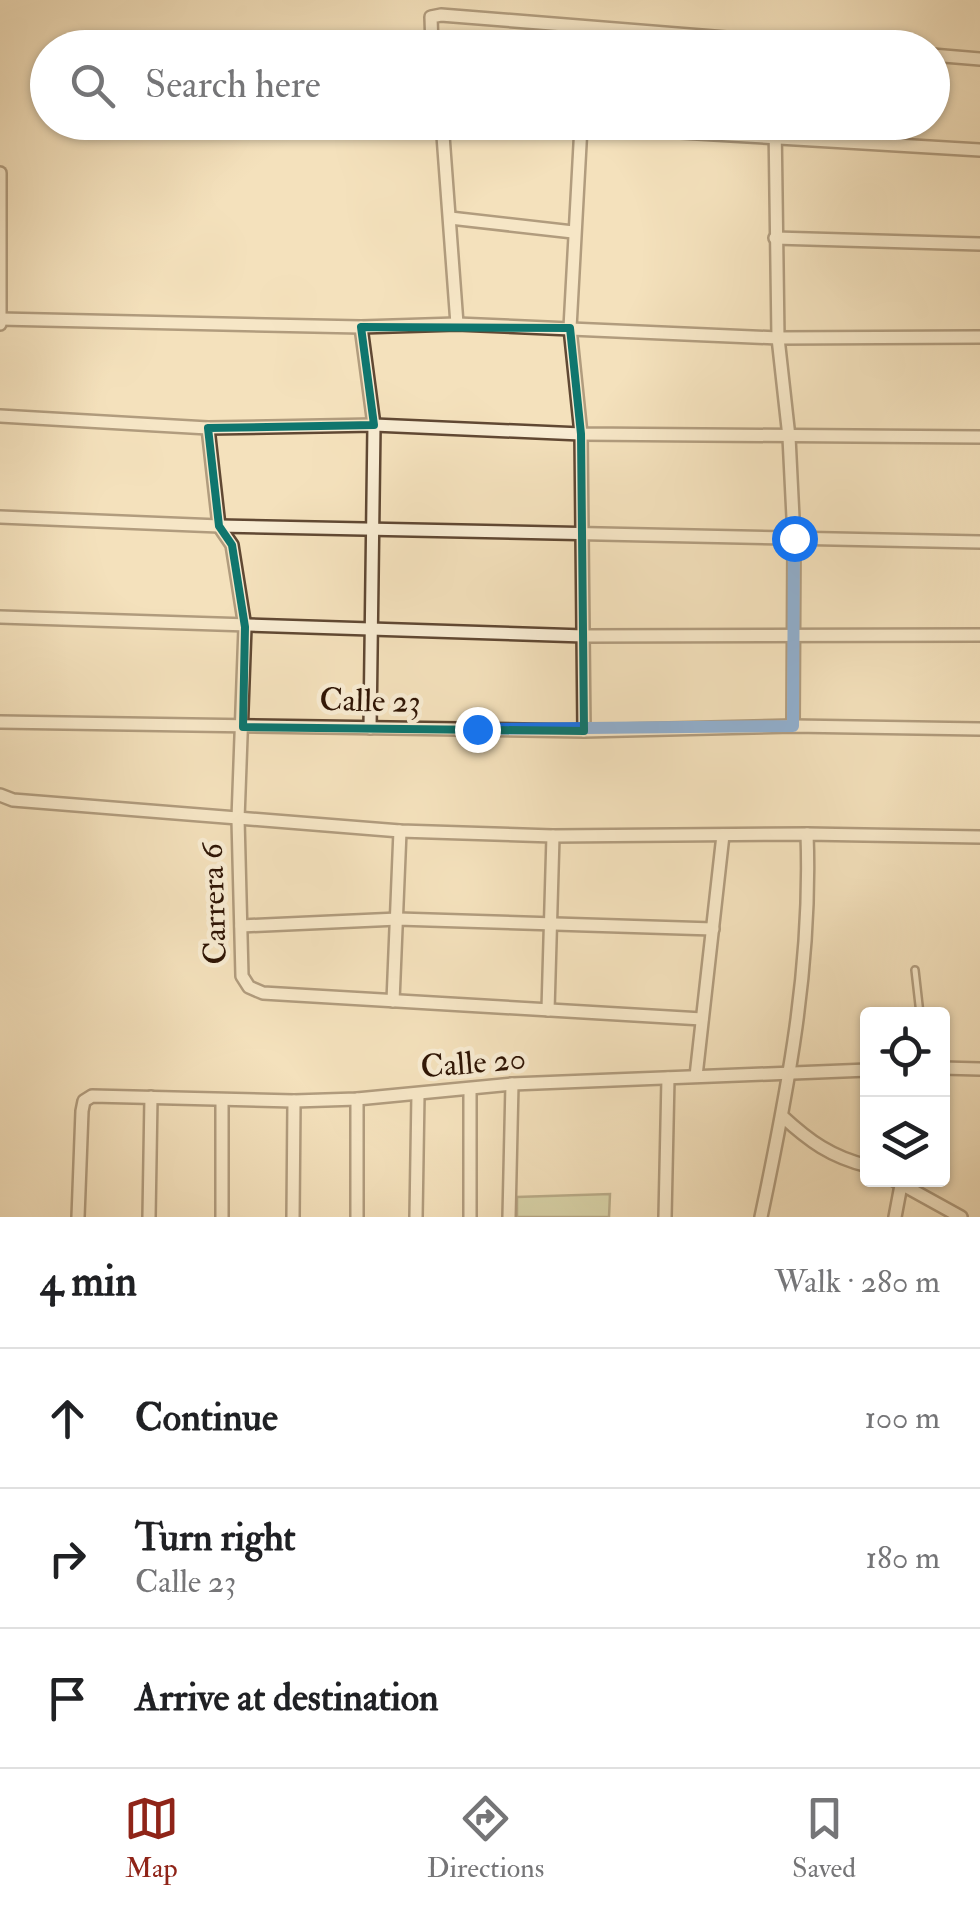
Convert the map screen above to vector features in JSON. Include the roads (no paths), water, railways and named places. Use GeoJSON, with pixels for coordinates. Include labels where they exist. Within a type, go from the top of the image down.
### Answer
{"type":"FeatureCollection","features":[{"type":"Feature","properties":{"kind":"street"},"geometry":{"type":"LineString","coordinates":[[431,30],[431,18],[441,15],[611,30]]}},
{"type":"Feature","properties":{"kind":"street"},"geometry":{"type":"LineString","coordinates":[[950,56],[980,59]]}},
{"type":"Feature","properties":{"kind":"street"},"geometry":{"type":"LineString","coordinates":[[444,140],[458,324]]}},
{"type":"Feature","properties":{"kind":"street"},"geometry":{"type":"LineString","coordinates":[[580,140],[570,328],[582,434],[584,730]]}},
{"type":"Feature","properties":{"kind":"street"},"geometry":{"type":"LineString","coordinates":[[793,726],[794,538],[778,338],[776,140],[980,150]]}},
{"type":"Feature","properties":{"kind":"street"},"geometry":{"type":"LineString","coordinates":[[0,173],[0,321],[458,324],[778,338],[980,337]]}},
{"type":"Feature","properties":{"kind":"street"},"geometry":{"type":"LineString","coordinates":[[450,218],[573,232]]}},
{"type":"Feature","properties":{"kind":"street"},"geometry":{"type":"LineString","coordinates":[[775,238],[980,244]]}},
{"type":"Feature","properties":{"kind":"street"},"geometry":{"type":"LineString","coordinates":[[361,326],[374,425],[370,728]]}},
{"type":"Feature","properties":{"kind":"street"},"geometry":{"type":"LineString","coordinates":[[0,416],[208,428],[374,425],[582,434],[980,437]]}},
{"type":"Feature","properties":{"kind":"street","name":"Carrera 6"},"geometry":{"type":"LineString","coordinates":[[208,428],[219,526],[232,546],[245,627],[238,820],[242,976],[249,987],[263,993],[702,1019]]}},
{"type":"Feature","properties":{"kind":"street"},"geometry":{"type":"LineString","coordinates":[[0,517],[372,530],[980,542]]}},
{"type":"Feature","properties":{"kind":"street"},"geometry":{"type":"LineString","coordinates":[[0,618],[584,636],[980,635]]}},
{"type":"Feature","properties":{"kind":"street","name":"Calle 23"},"geometry":{"type":"LineString","coordinates":[[0,722],[584,730],[793,726],[980,729]]}},
{"type":"Feature","properties":{"kind":"street"},"geometry":{"type":"LineString","coordinates":[[0,796],[238,820],[400,830],[554,836],[980,837]]}},
{"type":"Feature","properties":{"kind":"street"},"geometry":{"type":"LineString","coordinates":[[394,1001],[400,830]]}},
{"type":"Feature","properties":{"kind":"street"},"geometry":{"type":"LineString","coordinates":[[761,1217],[782,1116],[808,939],[807,834]]}},
{"type":"Feature","properties":{"kind":"street"},"geometry":{"type":"LineString","coordinates":[[548,1010],[554,836]]}},
{"type":"Feature","properties":{"kind":"street"},"geometry":{"type":"LineString","coordinates":[[696,1076],[723,836]]}},
{"type":"Feature","properties":{"kind":"street"},"geometry":{"type":"LineString","coordinates":[[241,926],[398,919],[713,929]]}},
{"type":"Feature","properties":{"kind":"street"},"geometry":{"type":"LineString","coordinates":[[950,1068],[980,1069]]}},
{"type":"Feature","properties":{"kind":"street","name":"Calle 20"},"geometry":{"type":"LineString","coordinates":[[78,1217],[84,1100],[92,1096],[357,1099],[512,1084],[860,1070]]}},
{"type":"Feature","properties":{"kind":"street"},"geometry":{"type":"LineString","coordinates":[[666,1217],[668,1078]]}},
{"type":"Feature","properties":{"kind":"street"},"geometry":{"type":"LineString","coordinates":[[509,1217],[512,1084]]}},
{"type":"Feature","properties":{"kind":"street"},"geometry":{"type":"LineString","coordinates":[[470,1090],[470,1217]]}},
{"type":"Feature","properties":{"kind":"street"},"geometry":{"type":"LineString","coordinates":[[416,1217],[418,1094]]}},
{"type":"Feature","properties":{"kind":"street"},"geometry":{"type":"LineString","coordinates":[[149,1217],[151,1097]]}},
{"type":"Feature","properties":{"kind":"street"},"geometry":{"type":"LineString","coordinates":[[357,1099],[357,1217]]}},
{"type":"Feature","properties":{"kind":"street"},"geometry":{"type":"LineString","coordinates":[[222,1100],[222,1217]]}},
{"type":"Feature","properties":{"kind":"street"},"geometry":{"type":"LineString","coordinates":[[293,1217],[294,1101]]}},
{"type":"Feature","properties":{"kind":"street"},"geometry":{"type":"LineString","coordinates":[[782,1116],[813,1145],[860,1164]]}},
{"type":"Feature","properties":{"kind":"street"},"geometry":{"type":"LineString","coordinates":[[895,1217],[898,1187]]}},
{"type":"Feature","properties":{"kind":"street"},"geometry":{"type":"LineString","coordinates":[[909,1187],[961,1217]]}},
{"type":"Feature","properties":{"kind":"lane"},"geometry":{"type":"LineString","coordinates":[[915,970],[919,1007]]}}]}
